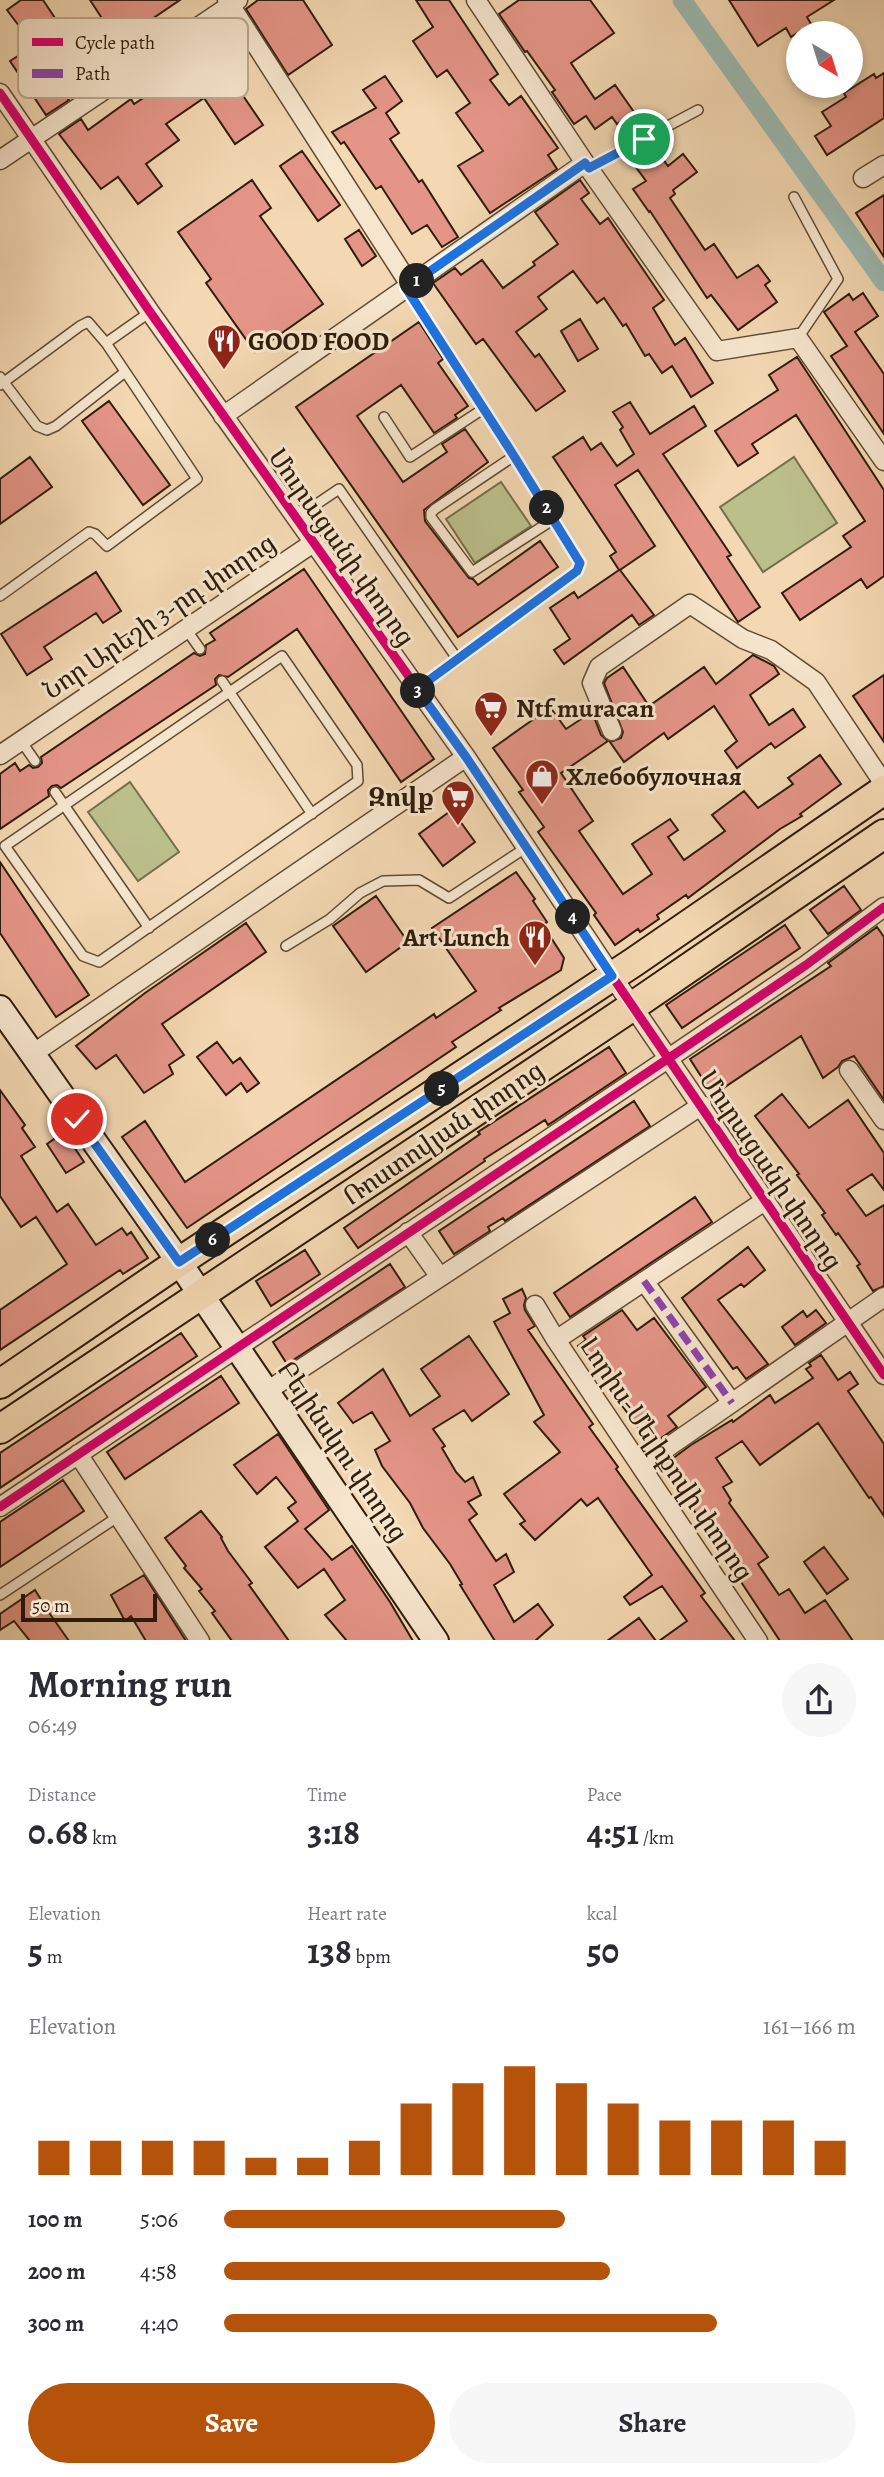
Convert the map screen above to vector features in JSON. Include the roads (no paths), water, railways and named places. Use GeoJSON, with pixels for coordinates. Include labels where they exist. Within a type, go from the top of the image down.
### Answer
{"type":"FeatureCollection","features":[{"type":"Feature","properties":{"kind":"main road","name":"Ռոստովյան փողոց"},"geometry":{"type":"LineString","coordinates":[[0,1384],[179,1262],[612,976],[884,790]]}},
{"type":"Feature","properties":{"kind":"main road","name":"Ռոստովյան փողոց"},"geometry":{"type":"LineString","coordinates":[[0,1429],[633,1006],[884,834]]}},
{"type":"Feature","properties":{"kind":"main road","name":"Բելինսկու փողոց"},"geometry":{"type":"LineString","coordinates":[[0,1008],[179,1262],[436,1640]]}},
{"type":"Feature","properties":{"kind":"street"},"geometry":{"type":"LineString","coordinates":[[476,0],[717,351],[798,338],[884,461]]}},
{"type":"Feature","properties":{"kind":"street"},"geometry":{"type":"LineString","coordinates":[[208,18],[231,2],[241,18]]}},
{"type":"Feature","properties":{"kind":"street"},"geometry":{"type":"LineString","coordinates":[[248,29],[408,287]]}},
{"type":"Feature","properties":{"kind":"street","name":"Մուրացանի փողոց"},"geometry":{"type":"LineString","coordinates":[[0,93],[150,312],[466,757],[884,1375]]}},
{"type":"Feature","properties":{"kind":"street"},"geometry":{"type":"LineString","coordinates":[[0,160],[91,98]]}},
{"type":"Feature","properties":{"kind":"street"},"geometry":{"type":"LineString","coordinates":[[863,178],[884,164]]}},
{"type":"Feature","properties":{"kind":"street"},"geometry":{"type":"LineString","coordinates":[[223,416],[587,165]]}},
{"type":"Feature","properties":{"kind":"street","name":"Նոր Արեշի 3-րդ փողոց"},"geometry":{"type":"LineString","coordinates":[[0,755],[313,543]]}},
{"type":"Feature","properties":{"kind":"street"},"geometry":{"type":"LineString","coordinates":[[612,731],[592,683],[599,667],[691,604],[743,639],[771,649],[816,682],[884,784]]}},
{"type":"Feature","properties":{"kind":"street"},"geometry":{"type":"LineString","coordinates":[[31,1055],[466,757]]}},
{"type":"Feature","properties":{"kind":"street"},"geometry":{"type":"LineString","coordinates":[[0,1507],[669,1058],[883,911]]}},
{"type":"Feature","properties":{"kind":"street"},"geometry":{"type":"LineString","coordinates":[[849,1070],[884,1120]]}},
{"type":"Feature","properties":{"kind":"street"},"geometry":{"type":"LineString","coordinates":[[267,1391],[702,1105]]}},
{"type":"Feature","properties":{"kind":"street"},"geometry":{"type":"LineString","coordinates":[[556,1340],[766,1200]]}},
{"type":"Feature","properties":{"kind":"street"},"geometry":{"type":"LineString","coordinates":[[408,1232],[440,1277]]}},
{"type":"Feature","properties":{"kind":"street"},"geometry":{"type":"LineString","coordinates":[[644,1281],[732,1403]]}},
{"type":"Feature","properties":{"kind":"street"},"geometry":{"type":"LineString","coordinates":[[641,1466],[884,1297]]}},
{"type":"Feature","properties":{"kind":"street","name":"Լորիս-Մելիքովի փողոց"},"geometry":{"type":"LineString","coordinates":[[535,1305],[758,1640]]}},
{"type":"Feature","properties":{"kind":"street"},"geometry":{"type":"LineString","coordinates":[[78,1454],[200,1640]]}},
{"type":"Feature","properties":{"kind":"lane"},"geometry":{"type":"LineString","coordinates":[[587,165],[698,110]]}},
{"type":"Feature","properties":{"kind":"lane"},"geometry":{"type":"LineString","coordinates":[[794,197],[838,279],[798,338]]}},
{"type":"Feature","properties":{"kind":"lane"},"geometry":{"type":"LineString","coordinates":[[408,287],[580,563],[577,571],[417,689]]}},
{"type":"Feature","properties":{"kind":"lane"},"geometry":{"type":"LineString","coordinates":[[106,342],[150,312]]}},
{"type":"Feature","properties":{"kind":"lane"},"geometry":{"type":"LineString","coordinates":[[0,596],[89,532],[107,546],[197,480],[106,342],[88,322],[1,381],[37,426],[47,430],[56,426],[125,372]]}},
{"type":"Feature","properties":{"kind":"lane"},"geometry":{"type":"LineString","coordinates":[[384,417],[410,457],[483,409]]}},
{"type":"Feature","properties":{"kind":"lane"},"geometry":{"type":"LineString","coordinates":[[514,456],[435,509],[430,517],[472,572],[554,519]]}},
{"type":"Feature","properties":{"kind":"lane"},"geometry":{"type":"LineString","coordinates":[[296,519],[339,489],[458,660]]}},
{"type":"Feature","properties":{"kind":"lane"},"geometry":{"type":"LineString","coordinates":[[186,629],[200,649]]}},
{"type":"Feature","properties":{"kind":"lane"},"geometry":{"type":"LineString","coordinates":[[282,656],[357,765],[358,781],[99,962],[83,956],[5,846],[229,692],[282,656]]}},
{"type":"Feature","properties":{"kind":"lane"},"geometry":{"type":"LineString","coordinates":[[222,681],[312,814]]}},
{"type":"Feature","properties":{"kind":"lane"},"geometry":{"type":"LineString","coordinates":[[21,741],[35,761]]}},
{"type":"Feature","properties":{"kind":"lane"},"geometry":{"type":"LineString","coordinates":[[55,792],[149,928]]}},
{"type":"Feature","properties":{"kind":"lane"},"geometry":{"type":"LineString","coordinates":[[286,946],[330,919],[360,893],[383,881],[418,880],[449,898],[527,847]]}},
{"type":"Feature","properties":{"kind":"lane"},"geometry":{"type":"LineString","coordinates":[[0,1595],[121,1516]]}},
{"type":"Feature","properties":{"kind":"waterway"},"geometry":{"type":"LineString","coordinates":[[682,0],[884,282]]}},
{"type":"Feature","properties":{"kind":"place","name":"GOOD FOOD"},"geometry":{"type":"Point","coordinates":[224,371]}},
{"type":"Feature","properties":{"kind":"place","name":"Ntf muracan"},"geometry":{"type":"Point","coordinates":[491,738]}},
{"type":"Feature","properties":{"kind":"place","name":"Хлебобулочная"},"geometry":{"type":"Point","coordinates":[542,806]}},
{"type":"Feature","properties":{"kind":"place","name":"Զովք"},"geometry":{"type":"Point","coordinates":[458,827]}},
{"type":"Feature","properties":{"kind":"place","name":"Art Lunch"},"geometry":{"type":"Point","coordinates":[535,967]}}]}
